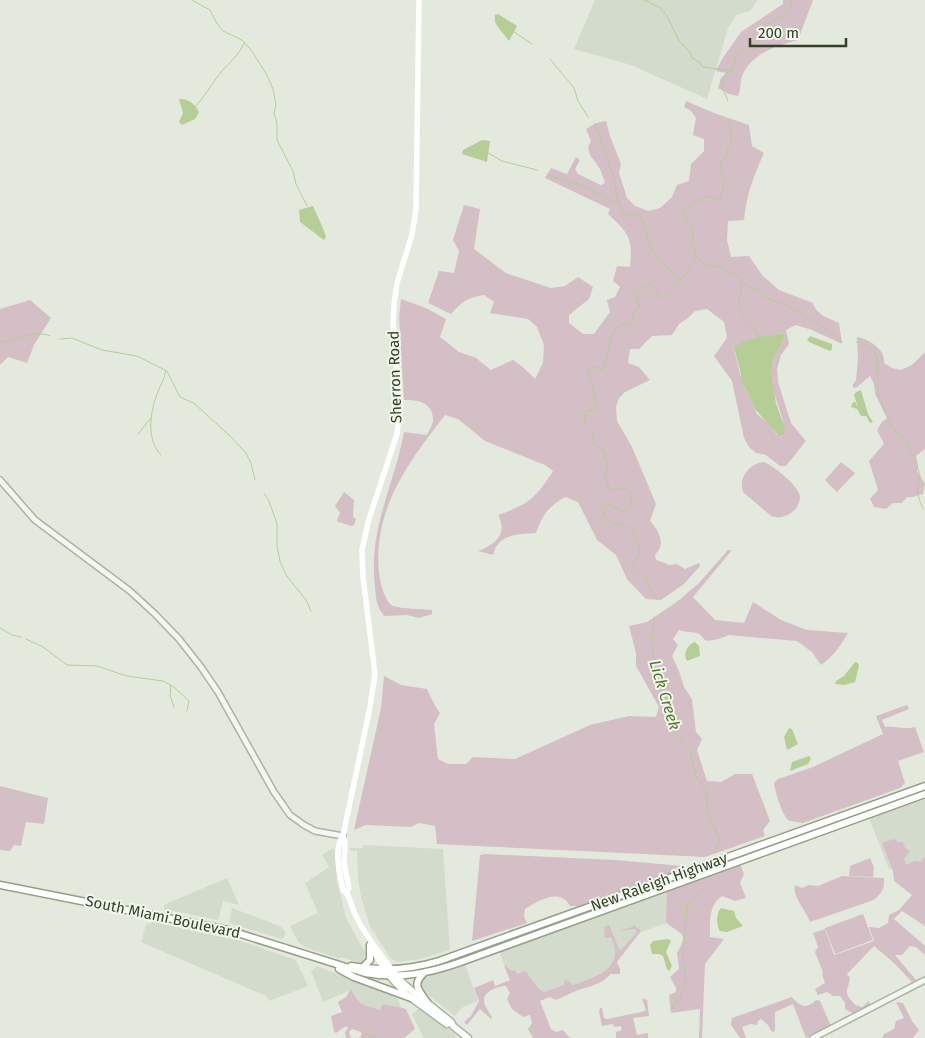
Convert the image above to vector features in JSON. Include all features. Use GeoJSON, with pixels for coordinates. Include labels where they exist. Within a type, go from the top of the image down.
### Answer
{"type":"FeatureCollection","features":[{"type":"Feature","properties":{"kind":"main road","name":"Sherron Road"},"geometry":{"type":"LineString","coordinates":[[389,972],[370,943],[355,915],[346,892],[342,890],[339,841],[343,836],[375,674],[363,577],[362,550],[369,519],[395,444],[399,417],[394,309],[396,287],[412,235],[416,209],[419,0]]}},
{"type":"Feature","properties":{"kind":"main road","name":"New Raleigh Highway"},"geometry":{"type":"LineString","coordinates":[[389,972],[420,966],[455,955],[925,786]]}},
{"type":"Feature","properties":{"kind":"main road","name":"New Raleigh Highway"},"geometry":{"type":"LineString","coordinates":[[397,976],[424,973],[458,963],[925,793]]}},
{"type":"Feature","properties":{"kind":"main road","name":"South Miami Boulevard"},"geometry":{"type":"LineString","coordinates":[[0,884],[228,930],[365,973],[389,972]]}},
{"type":"Feature","properties":{"kind":"main road"},"geometry":{"type":"LineString","coordinates":[[535,926],[538,934]]}},
{"type":"Feature","properties":{"kind":"main road"},"geometry":{"type":"LineString","coordinates":[[362,968],[370,960],[370,943]]}},
{"type":"Feature","properties":{"kind":"main road"},"geometry":{"type":"LineString","coordinates":[[455,955],[458,963]]}},
{"type":"Feature","properties":{"kind":"main road"},"geometry":{"type":"LineString","coordinates":[[322,960],[354,977],[411,998]]}},
{"type":"Feature","properties":{"kind":"main road","name":"South Miami Boulevard"},"geometry":{"type":"LineString","coordinates":[[322,960],[389,972]]}},
{"type":"Feature","properties":{"kind":"main road"},"geometry":{"type":"LineString","coordinates":[[389,972],[397,976],[410,990],[427,1002],[468,1038]]}},
{"type":"Feature","properties":{"kind":"main road"},"geometry":{"type":"LineString","coordinates":[[389,972],[411,998],[447,1024],[453,1026]]}},
{"type":"Feature","properties":{"kind":"main road"},"geometry":{"type":"LineString","coordinates":[[424,973],[418,980],[417,986],[427,1002]]}},
{"type":"Feature","properties":{"kind":"street"},"geometry":{"type":"LineString","coordinates":[[0,480],[36,520],[130,591],[179,639],[202,667],[220,695],[274,792],[290,815],[315,831],[343,836]]}},
{"type":"Feature","properties":{"kind":"street"},"geometry":{"type":"LineString","coordinates":[[813,1038],[925,980]]}},
{"type":"Feature","properties":{"kind":"shaded area"},"geometry":{"type":"Polygon","coordinates":[[[595,0],[758,0],[750,11],[736,15],[728,28],[707,99],[631,65],[574,49],[595,0]]]}},
{"type":"Feature","properties":{"kind":"shaded area"},"geometry":{"type":"Polygon","coordinates":[[[783,0],[813,0],[798,40],[758,56],[746,68],[742,76],[738,96],[718,88],[721,78],[726,73],[716,71],[741,32],[783,4],[783,0]]]}},
{"type":"Feature","properties":{"kind":"shaded area"},"geometry":{"type":"Polygon","coordinates":[[[498,14],[517,26],[509,41],[495,22],[495,15],[498,14]]]}},
{"type":"Feature","properties":{"kind":"shaded area"},"geometry":{"type":"Polygon","coordinates":[[[179,99],[191,102],[199,112],[195,119],[182,125],[179,122],[183,113],[179,99]]]}},
{"type":"Feature","properties":{"kind":"shaded area"},"geometry":{"type":"Polygon","coordinates":[[[686,101],[749,125],[752,146],[764,153],[751,186],[744,220],[728,221],[727,240],[731,257],[749,256],[762,275],[779,290],[813,303],[820,313],[839,323],[842,344],[796,325],[786,330],[789,344],[781,355],[777,369],[778,382],[791,423],[806,441],[786,466],[780,466],[766,455],[756,453],[749,447],[744,438],[732,381],[714,356],[727,338],[724,322],[707,309],[695,311],[679,324],[672,335],[652,336],[639,349],[630,349],[628,363],[639,367],[650,380],[625,392],[619,398],[616,407],[617,421],[632,447],[656,504],[650,521],[656,528],[661,542],[659,550],[655,554],[656,560],[670,565],[677,564],[685,569],[699,563],[700,566],[684,584],[661,600],[646,599],[627,579],[616,555],[597,540],[578,502],[565,497],[554,504],[547,512],[536,533],[510,536],[504,539],[499,543],[493,555],[478,551],[495,542],[501,533],[501,522],[498,515],[531,499],[542,488],[553,471],[545,465],[485,441],[458,419],[445,415],[418,451],[396,488],[387,508],[379,550],[380,581],[384,595],[391,605],[432,610],[432,614],[419,618],[407,615],[384,616],[379,609],[375,587],[375,546],[378,527],[404,432],[427,435],[433,420],[430,409],[424,403],[404,400],[399,317],[401,299],[426,308],[446,319],[440,337],[459,352],[476,358],[491,370],[513,360],[535,379],[543,363],[544,345],[537,327],[528,319],[490,313],[494,302],[484,295],[466,301],[451,314],[428,303],[439,271],[454,273],[459,251],[453,240],[464,205],[480,209],[474,249],[506,273],[551,288],[565,286],[578,277],[593,287],[589,299],[569,315],[569,323],[583,334],[594,334],[610,312],[607,300],[615,297],[620,287],[613,281],[617,266],[630,267],[630,242],[621,226],[608,214],[610,209],[545,178],[551,168],[567,174],[576,157],[580,160],[575,169],[578,174],[601,185],[605,183],[600,169],[590,155],[588,147],[591,141],[586,129],[596,123],[606,121],[621,164],[619,173],[627,198],[635,206],[648,211],[660,208],[672,197],[677,185],[689,181],[691,164],[704,151],[704,139],[693,135],[696,118],[691,111],[684,107],[686,101]],[[783,333],[762,337],[734,349],[743,386],[757,414],[770,425],[777,435],[783,421],[772,385],[771,370],[773,359],[783,338],[783,333]]]}},
{"type":"Feature","properties":{"kind":"shaded area"},"geometry":{"type":"Polygon","coordinates":[[[482,140],[490,141],[487,162],[462,154],[463,150],[482,140]]]}},
{"type":"Feature","properties":{"kind":"shaded area"},"geometry":{"type":"Polygon","coordinates":[[[313,206],[325,233],[326,237],[324,240],[300,222],[299,210],[313,206]]]}},
{"type":"Feature","properties":{"kind":"shaded area"},"geometry":{"type":"Polygon","coordinates":[[[30,300],[51,318],[34,345],[27,363],[8,357],[0,365],[0,309],[30,300]]]}},
{"type":"Feature","properties":{"kind":"shaded area"},"geometry":{"type":"Polygon","coordinates":[[[783,333],[785,338],[773,359],[771,372],[776,403],[785,429],[784,434],[779,436],[755,409],[741,382],[741,374],[734,348],[764,336],[783,333]]]}},
{"type":"Feature","properties":{"kind":"shaded area"},"geometry":{"type":"Polygon","coordinates":[[[810,336],[832,344],[832,349],[830,351],[809,342],[807,340],[810,336]]]}},
{"type":"Feature","properties":{"kind":"shaded area"},"geometry":{"type":"Polygon","coordinates":[[[857,337],[871,342],[879,349],[884,358],[884,363],[892,368],[901,370],[912,365],[925,352],[925,449],[916,456],[917,471],[925,484],[923,494],[907,497],[902,503],[893,503],[886,509],[874,507],[870,499],[878,490],[869,461],[884,444],[877,430],[887,418],[875,394],[874,384],[870,376],[853,388],[856,380],[858,359],[857,337]]]}},
{"type":"Feature","properties":{"kind":"shaded area"},"geometry":{"type":"Polygon","coordinates":[[[861,390],[868,414],[873,422],[870,423],[866,416],[861,416],[857,409],[851,407],[853,402],[855,402],[858,407],[854,395],[861,390]]]}},
{"type":"Feature","properties":{"kind":"shaded area"},"geometry":{"type":"Polygon","coordinates":[[[764,462],[785,477],[799,493],[800,497],[797,507],[790,514],[781,517],[771,516],[743,492],[742,482],[746,472],[754,465],[764,462]]]}},
{"type":"Feature","properties":{"kind":"shaded area"},"geometry":{"type":"Polygon","coordinates":[[[841,462],[855,473],[837,492],[825,480],[841,462]]]}},
{"type":"Feature","properties":{"kind":"shaded area"},"geometry":{"type":"Polygon","coordinates":[[[344,492],[354,500],[353,517],[356,519],[352,526],[337,520],[340,513],[335,506],[344,492]]]}},
{"type":"Feature","properties":{"kind":"shaded area"},"geometry":{"type":"Polygon","coordinates":[[[728,550],[732,550],[693,597],[715,620],[744,623],[753,602],[781,620],[807,630],[848,633],[833,654],[821,665],[812,652],[797,641],[728,635],[705,640],[697,633],[679,630],[673,639],[678,645],[672,656],[684,687],[692,699],[696,732],[702,739],[697,750],[707,781],[721,782],[735,774],[752,774],[770,821],[763,830],[765,836],[705,857],[437,844],[435,826],[419,823],[411,827],[366,825],[354,830],[381,708],[384,676],[401,685],[427,689],[440,713],[434,724],[438,759],[448,764],[466,764],[473,757],[515,759],[590,725],[629,716],[656,717],[659,707],[636,666],[636,653],[629,626],[647,622],[678,601],[699,583],[728,550]]]}},
{"type":"Feature","properties":{"kind":"shaded area"},"geometry":{"type":"Polygon","coordinates":[[[695,642],[699,646],[700,656],[687,661],[685,656],[686,650],[695,642]]]}},
{"type":"Feature","properties":{"kind":"shaded area"},"geometry":{"type":"Polygon","coordinates":[[[855,662],[859,666],[855,682],[844,685],[835,684],[836,681],[844,676],[855,662]]]}},
{"type":"Feature","properties":{"kind":"shaded area"},"geometry":{"type":"Polygon","coordinates":[[[907,705],[909,709],[882,720],[885,727],[915,727],[924,752],[898,761],[905,783],[900,788],[803,823],[787,819],[774,783],[778,779],[813,767],[883,734],[876,716],[907,705]]]}},
{"type":"Feature","properties":{"kind":"shaded area"},"geometry":{"type":"Polygon","coordinates":[[[789,728],[792,729],[798,744],[787,750],[784,737],[789,728]]]}},
{"type":"Feature","properties":{"kind":"shaded area"},"geometry":{"type":"Polygon","coordinates":[[[809,756],[811,759],[808,764],[790,771],[792,762],[809,756]]]}},
{"type":"Feature","properties":{"kind":"shaded area"},"geometry":{"type":"Polygon","coordinates":[[[0,786],[48,798],[44,824],[26,822],[21,846],[14,845],[10,851],[0,850],[0,786]]]}},
{"type":"Feature","properties":{"kind":"shaded area"},"geometry":{"type":"Polygon","coordinates":[[[925,799],[925,862],[907,869],[889,869],[869,818],[925,799]]]}},
{"type":"Feature","properties":{"kind":"shaded area"},"geometry":{"type":"Polygon","coordinates":[[[894,839],[898,842],[903,842],[905,848],[910,851],[904,859],[906,865],[915,861],[921,862],[925,856],[925,926],[902,911],[894,919],[925,946],[925,955],[916,947],[910,946],[902,955],[895,955],[916,980],[912,982],[874,946],[847,974],[850,978],[847,992],[849,997],[855,1005],[862,1007],[869,1001],[870,1006],[854,1014],[845,1009],[845,1003],[840,996],[833,996],[827,992],[818,995],[815,989],[825,983],[815,952],[818,947],[813,933],[825,929],[834,955],[874,941],[869,927],[879,928],[888,923],[889,915],[899,910],[912,895],[894,881],[893,871],[882,843],[894,839]]]}},
{"type":"Feature","properties":{"kind":"shaded area"},"geometry":{"type":"Polygon","coordinates":[[[364,845],[443,849],[450,950],[420,959],[397,962],[391,959],[370,926],[361,897],[357,851],[350,851],[350,848],[363,848],[364,845]]]}},
{"type":"Feature","properties":{"kind":"shaded area"},"geometry":{"type":"Polygon","coordinates":[[[333,848],[335,851],[337,880],[346,918],[366,954],[361,963],[341,957],[340,959],[307,948],[298,942],[290,926],[318,913],[305,883],[329,867],[322,855],[333,848]]]}},
{"type":"Feature","properties":{"kind":"shaded area"},"geometry":{"type":"Polygon","coordinates":[[[480,855],[616,860],[682,866],[669,874],[578,906],[570,906],[561,897],[549,897],[525,909],[524,917],[527,923],[472,941],[480,855]]]}},
{"type":"Feature","properties":{"kind":"shaded area"},"geometry":{"type":"Polygon","coordinates":[[[870,858],[874,867],[873,877],[849,876],[850,866],[870,858]]]}},
{"type":"Feature","properties":{"kind":"shaded area"},"geometry":{"type":"Polygon","coordinates":[[[740,864],[744,874],[740,883],[746,898],[735,901],[722,896],[717,900],[712,909],[710,937],[724,939],[705,964],[702,1038],[699,1038],[700,1009],[671,1013],[669,995],[676,992],[676,988],[670,977],[679,969],[677,953],[683,937],[682,934],[666,922],[667,892],[740,864]]]}},
{"type":"Feature","properties":{"kind":"shaded area"},"geometry":{"type":"Polygon","coordinates":[[[842,876],[884,878],[884,885],[880,894],[871,901],[810,922],[797,899],[795,885],[802,888],[809,885],[818,886],[842,876]]]}},
{"type":"Feature","properties":{"kind":"shaded area"},"geometry":{"type":"Polygon","coordinates":[[[227,878],[239,905],[223,901],[218,920],[164,909],[164,905],[168,903],[227,878]]]}},
{"type":"Feature","properties":{"kind":"shaded area"},"geometry":{"type":"Polygon","coordinates":[[[668,890],[667,923],[638,933],[603,979],[548,996],[506,969],[499,950],[631,905],[668,890]]]}},
{"type":"Feature","properties":{"kind":"shaded area"},"geometry":{"type":"Polygon","coordinates":[[[232,908],[282,927],[286,934],[282,939],[229,923],[232,908]]]}},
{"type":"Feature","properties":{"kind":"shaded area"},"geometry":{"type":"Polygon","coordinates":[[[721,908],[734,911],[736,918],[743,926],[727,932],[720,931],[717,919],[721,908]]]}},
{"type":"Feature","properties":{"kind":"shaded area"},"geometry":{"type":"Polygon","coordinates":[[[863,914],[873,940],[835,954],[825,928],[863,914]]]}},
{"type":"Feature","properties":{"kind":"shaded area"},"geometry":{"type":"Polygon","coordinates":[[[153,922],[241,941],[296,960],[308,986],[269,1001],[266,996],[141,942],[146,925],[153,922]]]}},
{"type":"Feature","properties":{"kind":"shaded area"},"geometry":{"type":"Polygon","coordinates":[[[609,925],[620,951],[637,932],[635,929],[619,931],[634,925],[641,931],[617,962],[620,974],[611,974],[603,981],[556,1000],[550,997],[540,1001],[551,1029],[556,1032],[563,1030],[570,1038],[533,1038],[528,1029],[532,1023],[530,1015],[523,1017],[512,1009],[507,999],[510,993],[506,986],[488,992],[484,998],[491,1019],[480,1009],[467,1025],[464,1022],[471,1016],[479,1001],[474,988],[493,980],[495,986],[510,980],[504,965],[510,970],[516,971],[517,974],[525,971],[538,988],[544,992],[564,985],[565,979],[573,985],[599,975],[612,964],[615,957],[615,948],[611,937],[605,938],[604,927],[609,925]]]}},
{"type":"Feature","properties":{"kind":"shaded area"},"geometry":{"type":"Polygon","coordinates":[[[668,939],[671,941],[666,952],[672,966],[669,971],[663,956],[652,954],[650,945],[653,941],[668,939]]]}},
{"type":"Feature","properties":{"kind":"shaded area"},"geometry":{"type":"Polygon","coordinates":[[[465,965],[478,1001],[463,1007],[455,1016],[423,991],[420,985],[424,978],[465,965]]]}},
{"type":"Feature","properties":{"kind":"shaded area"},"geometry":{"type":"Polygon","coordinates":[[[317,966],[393,996],[398,1000],[411,1028],[382,1038],[372,1038],[351,990],[323,1002],[311,971],[317,966]]]}},
{"type":"Feature","properties":{"kind":"shaded area"},"geometry":{"type":"Polygon","coordinates":[[[351,989],[359,1002],[366,1006],[380,1010],[383,1004],[406,1009],[415,1029],[404,1038],[362,1038],[361,1032],[352,1029],[349,1032],[351,1038],[346,1038],[345,1032],[348,1028],[346,1026],[336,1033],[334,1032],[331,1016],[342,1012],[338,1002],[346,997],[351,989]]]}},
{"type":"Feature","properties":{"kind":"shaded area"},"geometry":{"type":"Polygon","coordinates":[[[792,997],[803,1006],[809,1005],[816,1000],[820,1001],[831,1026],[806,1038],[793,1004],[775,1012],[775,1031],[772,1032],[761,1019],[757,1025],[751,1024],[742,1027],[746,1038],[740,1038],[731,1025],[732,1018],[792,997]]]}},
{"type":"Feature","properties":{"kind":"shaded area"},"geometry":{"type":"Polygon","coordinates":[[[642,998],[647,1000],[649,1016],[633,1018],[637,1035],[648,1033],[648,1038],[616,1038],[616,1032],[622,1030],[621,1026],[614,1027],[613,1024],[602,1026],[600,1008],[602,1008],[604,1018],[607,1019],[646,1011],[642,998]]]}},
{"type":"Feature","properties":{"kind":"shaded area"},"geometry":{"type":"Polygon","coordinates":[[[896,1002],[903,1003],[919,1030],[913,1038],[882,1038],[884,1034],[894,1029],[896,1021],[904,1018],[896,1002]]]}},
{"type":"Feature","properties":{"kind":"shaded area"},"geometry":{"type":"Polygon","coordinates":[[[419,1008],[457,1036],[455,1038],[424,1038],[412,1014],[419,1008]]]}},
{"type":"Feature","properties":{"kind":"waterway"},"geometry":{"type":"LineString","coordinates":[[192,0],[210,10],[223,31],[242,40],[251,50],[267,75],[273,89],[276,105],[274,113],[277,123],[277,140],[293,171],[296,184],[307,206]]}},
{"type":"Feature","properties":{"kind":"waterway"},"geometry":{"type":"LineString","coordinates":[[644,0],[659,7],[667,16],[679,41],[690,52],[692,58],[703,67],[732,71]]}},
{"type":"Feature","properties":{"kind":"waterway","name":"Lick Creek"},"geometry":{"type":"LineString","coordinates":[[728,101],[721,84],[727,73],[732,71],[736,55],[759,40],[761,29],[769,22],[783,16],[790,7],[792,0]]}},
{"type":"Feature","properties":{"kind":"waterway"},"geometry":{"type":"LineString","coordinates":[[514,32],[532,44]]}},
{"type":"Feature","properties":{"kind":"waterway"},"geometry":{"type":"LineString","coordinates":[[195,107],[222,71],[237,55],[244,43]]}},
{"type":"Feature","properties":{"kind":"waterway"},"geometry":{"type":"LineString","coordinates":[[550,59],[574,88],[578,101],[588,117]]}},
{"type":"Feature","properties":{"kind":"waterway","name":"Lick Creek"},"geometry":{"type":"LineString","coordinates":[[595,124],[615,181],[616,194],[622,212],[625,215],[633,214],[641,217],[653,252],[677,278],[682,279],[697,257],[692,243],[693,232],[683,210],[707,196],[717,199],[720,197],[724,181],[720,165],[722,160],[728,157],[727,150],[732,138],[729,121]]}},
{"type":"Feature","properties":{"kind":"waterway"},"geometry":{"type":"LineString","coordinates":[[488,153],[502,161],[537,170]]}},
{"type":"Feature","properties":{"kind":"waterway"},"geometry":{"type":"LineString","coordinates":[[547,174],[578,184],[619,203]]}},
{"type":"Feature","properties":{"kind":"waterway"},"geometry":{"type":"LineString","coordinates":[[697,256],[705,265],[720,267],[741,278],[739,307],[743,316],[758,334],[759,339]]}},
{"type":"Feature","properties":{"kind":"waterway","name":"Lick Creek"},"geometry":{"type":"LineString","coordinates":[[657,600],[645,577],[633,567],[633,563],[639,556],[640,550],[634,532],[623,524],[612,524],[604,516],[603,510],[608,505],[623,511],[629,508],[632,495],[627,489],[614,490],[609,488],[605,475],[608,464],[604,458],[605,451],[592,443],[594,431],[585,422],[584,413],[586,410],[595,410],[597,406],[588,371],[595,367],[603,369],[610,340],[616,329],[623,324],[632,323],[633,314],[639,306],[636,294],[650,283],[659,296],[665,298],[682,279]]}},
{"type":"Feature","properties":{"kind":"waterway"},"geometry":{"type":"LineString","coordinates":[[742,281],[749,288],[756,288],[768,299],[812,320],[842,342]]}},
{"type":"Feature","properties":{"kind":"waterway"},"geometry":{"type":"LineString","coordinates":[[0,342],[38,334],[50,336]]}},
{"type":"Feature","properties":{"kind":"waterway"},"geometry":{"type":"LineString","coordinates":[[60,339],[72,338],[102,350],[137,356],[167,371],[180,397],[195,404],[246,453],[251,463],[255,480]]}},
{"type":"Feature","properties":{"kind":"waterway"},"geometry":{"type":"LineString","coordinates":[[856,342],[867,346],[877,357],[880,398],[894,430],[905,440],[915,462],[920,476],[918,493],[923,509]]}},
{"type":"Feature","properties":{"kind":"waterway"},"geometry":{"type":"LineString","coordinates":[[161,455],[153,442],[151,418],[157,394],[166,371]]}},
{"type":"Feature","properties":{"kind":"waterway"},"geometry":{"type":"LineString","coordinates":[[138,434],[151,418]]}},
{"type":"Feature","properties":{"kind":"waterway"},"geometry":{"type":"LineString","coordinates":[[264,493],[269,501],[277,524],[277,546],[280,561],[286,575],[306,600],[311,611]]}},
{"type":"Feature","properties":{"kind":"waterway","name":"Lick Creek"},"geometry":{"type":"LineString","coordinates":[[654,617],[652,643],[654,663],[660,687],[667,698],[677,735],[690,750],[695,774],[705,790],[709,815],[720,840],[715,852]]}},
{"type":"Feature","properties":{"kind":"waterway"},"geometry":{"type":"LineString","coordinates":[[0,628],[12,635],[21,637]]}},
{"type":"Feature","properties":{"kind":"waterway"},"geometry":{"type":"LineString","coordinates":[[26,639],[43,647],[67,665],[97,666],[127,676],[163,681],[174,687],[189,701],[187,711]]}},
{"type":"Feature","properties":{"kind":"waterway"},"geometry":{"type":"LineString","coordinates":[[171,685],[170,695],[174,707]]}},
{"type":"Feature","properties":{"kind":"waterway","name":"Lick Creek"},"geometry":{"type":"LineString","coordinates":[[671,1009],[680,997],[686,980],[683,956],[687,906],[702,890]]}},
{"type":"Feature","properties":{"kind":"waterway"},"geometry":{"type":"LineString","coordinates":[[359,1038],[368,1034],[377,1038]]}}]}
